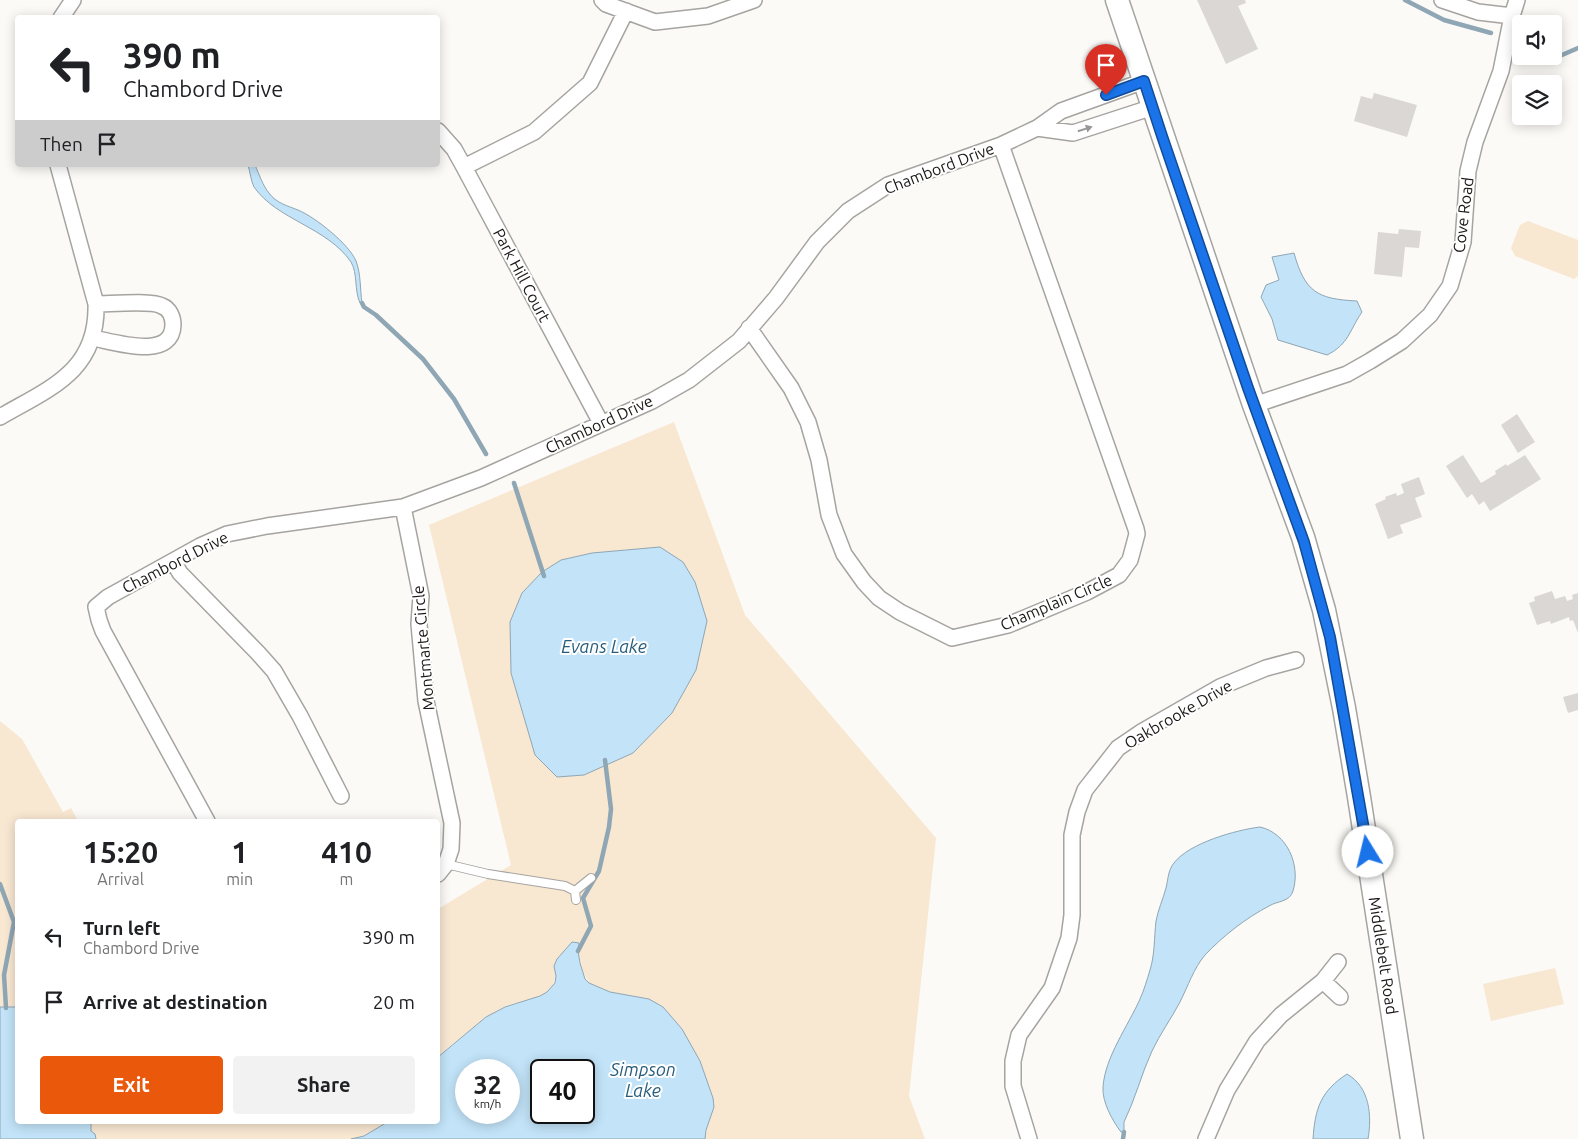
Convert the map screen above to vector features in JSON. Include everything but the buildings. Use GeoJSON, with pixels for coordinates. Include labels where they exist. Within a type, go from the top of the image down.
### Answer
{"type":"FeatureCollection","features":[{"type":"Feature","properties":{"kind":"street"},"geometry":{"type":"LineString","coordinates":[[63,15],[73,0]]}},
{"type":"Feature","properties":{"kind":"street"},"geometry":{"type":"LineString","coordinates":[[602,0],[606,4],[655,22],[708,16],[754,0]]}},
{"type":"Feature","properties":{"kind":"street","name":"Middlebelt Road"},"geometry":{"type":"LineString","coordinates":[[1116,0],[1254,405],[1303,537],[1330,637],[1362,816],[1412,1139]]}},
{"type":"Feature","properties":{"kind":"street"},"geometry":{"type":"LineString","coordinates":[[1442,0],[1478,12],[1512,16]]}},
{"type":"Feature","properties":{"kind":"street","name":"Cove Road"},"geometry":{"type":"LineString","coordinates":[[1512,15],[1517,0]]}},
{"type":"Feature","properties":{"kind":"street"},"geometry":{"type":"LineString","coordinates":[[464,167],[534,132],[590,83],[626,11]]}},
{"type":"Feature","properties":{"kind":"street","name":"Cove Road"},"geometry":{"type":"LineString","coordinates":[[1254,405],[1347,374],[1370,361],[1402,341],[1430,315],[1450,286],[1462,242],[1468,171],[1475,142],[1501,71],[1512,16]]}},
{"type":"Feature","properties":{"kind":"street","name":"Chambord Drive"},"geometry":{"type":"LineString","coordinates":[[206,819],[112,649],[99,620],[96,606],[108,597],[173,561],[227,534],[267,526],[403,507],[481,478],[652,400],[689,380],[739,341],[776,298],[817,242],[848,211],[888,185],[1001,145],[1037,128],[1061,111],[1144,81]]}},
{"type":"Feature","properties":{"kind":"street"},"geometry":{"type":"LineString","coordinates":[[1037,128],[1073,133],[1152,107]]}},
{"type":"Feature","properties":{"kind":"street","name":"Park Hill Court"},"geometry":{"type":"LineString","coordinates":[[440,133],[454,149],[601,423]]}},
{"type":"Feature","properties":{"kind":"street","name":"Champlain Circle"},"geometry":{"type":"LineString","coordinates":[[749,328],[791,388],[808,422],[819,460],[829,515],[844,554],[864,582],[900,612],[952,638],[1008,625],[1087,592],[1119,576],[1130,560],[1137,534],[1136,529],[1001,145]]}},
{"type":"Feature","properties":{"kind":"street"},"geometry":{"type":"LineString","coordinates":[[0,417],[62,380],[78,366],[93,338],[97,322],[96,304],[59,167]]}},
{"type":"Feature","properties":{"kind":"street"},"geometry":{"type":"LineString","coordinates":[[93,338],[143,347],[158,346],[167,342],[172,334],[173,322],[170,312],[162,305],[96,304]]}},
{"type":"Feature","properties":{"kind":"street","name":"Montmarte Circle"},"geometry":{"type":"LineString","coordinates":[[403,507],[421,596],[419,624],[426,701],[452,822],[451,849],[442,869]]}},
{"type":"Feature","properties":{"kind":"street"},"geometry":{"type":"LineString","coordinates":[[173,561],[180,573],[274,672],[300,716],[341,796]]}},
{"type":"Feature","properties":{"kind":"street","name":"Oakbrooke Drive"},"geometry":{"type":"LineString","coordinates":[[1029,1139],[1013,1086],[1013,1061],[1019,1035],[1052,988],[1069,938],[1072,915],[1072,835],[1077,812],[1085,790],[1118,748],[1144,731],[1220,687],[1266,668],[1296,660]]}},
{"type":"Feature","properties":{"kind":"street"},"geometry":{"type":"LineString","coordinates":[[1206,1139],[1227,1090],[1257,1041],[1281,1015],[1323,981],[1338,962]]}},
{"type":"Feature","properties":{"kind":"street"},"geometry":{"type":"LineString","coordinates":[[1323,981],[1340,997]]}},
{"type":"Feature","properties":{"kind":"lane"},"geometry":{"type":"LineString","coordinates":[[442,869],[565,886],[575,891]]}},
{"type":"Feature","properties":{"kind":"lane"},"geometry":{"type":"LineString","coordinates":[[575,891],[591,878]]}},
{"type":"Feature","properties":{"kind":"lane"},"geometry":{"type":"LineString","coordinates":[[575,891],[576,900]]}},
{"type":"Feature","properties":{"kind":"shaded area"},"geometry":{"type":"Polygon","coordinates":[[[1528,221],[1578,240],[1578,276],[1574,279],[1515,256],[1511,248],[1520,225],[1528,221]]]}},
{"type":"Feature","properties":{"kind":"shaded area"},"geometry":{"type":"Polygon","coordinates":[[[674,422],[745,615],[936,838],[909,1096],[925,1139],[705,1139],[713,1098],[700,1061],[682,1029],[663,1007],[649,999],[610,992],[589,983],[583,972],[578,951],[558,957],[555,966],[554,982],[546,993],[536,998],[511,1004],[497,1011],[440,1055],[440,908],[511,865],[429,525],[674,422]],[[633,549],[592,553],[561,560],[633,753],[672,713],[696,670],[633,549]]]}},
{"type":"Feature","properties":{"kind":"shaded area"},"geometry":{"type":"Polygon","coordinates":[[[0,721],[22,739],[63,812],[71,808],[77,819],[15,819],[15,1124],[384,1124],[364,1136],[351,1139],[0,1139],[0,721]]]}},
{"type":"Feature","properties":{"kind":"shaded area"},"geometry":{"type":"Polygon","coordinates":[[[1555,968],[1564,1004],[1491,1021],[1483,984],[1555,968]]]}},
{"type":"Feature","properties":{"kind":"water"},"geometry":{"type":"Polygon","coordinates":[[[248,167],[256,167],[265,187],[275,199],[313,219],[339,239],[352,254],[358,266],[362,303],[360,303],[358,298],[355,272],[351,262],[341,250],[329,240],[275,208],[254,187],[248,167]]]}},
{"type":"Feature","properties":{"kind":"water"},"geometry":{"type":"Polygon","coordinates":[[[1294,253],[1298,266],[1308,285],[1322,295],[1357,301],[1362,312],[1344,342],[1327,355],[1278,340],[1272,319],[1261,297],[1266,285],[1279,280],[1272,257],[1294,253]]]}},
{"type":"Feature","properties":{"kind":"water","name":"Evans Lake"},"geometry":{"type":"Polygon","coordinates":[[[660,547],[683,562],[695,582],[707,621],[696,670],[672,713],[633,753],[584,775],[557,777],[535,755],[511,673],[510,622],[522,593],[542,572],[561,560],[592,553],[660,547]]]}},
{"type":"Feature","properties":{"kind":"water"},"geometry":{"type":"Polygon","coordinates":[[[1260,827],[1278,836],[1290,851],[1295,871],[1293,891],[1286,899],[1260,911],[1235,928],[1201,960],[1152,1051],[1124,1122],[1124,1132],[1121,1132],[1111,1116],[1104,1099],[1103,1087],[1105,1076],[1112,1053],[1140,999],[1147,981],[1153,958],[1156,921],[1170,869],[1190,849],[1226,834],[1260,827]]]}},
{"type":"Feature","properties":{"kind":"water","name":"Simpson Lake"},"geometry":{"type":"Polygon","coordinates":[[[572,942],[579,943],[580,963],[585,979],[589,983],[610,992],[649,999],[663,1007],[682,1029],[700,1061],[713,1098],[714,1107],[705,1139],[351,1139],[364,1136],[384,1124],[440,1124],[440,1055],[486,1017],[505,1007],[547,992],[555,983],[554,966],[557,959],[572,942]]]}},
{"type":"Feature","properties":{"kind":"water"},"geometry":{"type":"Polygon","coordinates":[[[0,1007],[15,1007],[15,1124],[91,1124],[91,1131],[95,1134],[96,1139],[0,1139],[0,1007]]]}},
{"type":"Feature","properties":{"kind":"water"},"geometry":{"type":"Polygon","coordinates":[[[1347,1074],[1361,1086],[1368,1103],[1370,1121],[1368,1139],[1313,1139],[1321,1101],[1331,1087],[1347,1074]]]}},
{"type":"Feature","properties":{"kind":"waterway"},"geometry":{"type":"LineString","coordinates":[[1405,0],[1444,20],[1491,33]]}},
{"type":"Feature","properties":{"kind":"waterway"},"geometry":{"type":"LineString","coordinates":[[1562,55],[1578,48]]}},
{"type":"Feature","properties":{"kind":"waterway"},"geometry":{"type":"LineString","coordinates":[[362,303],[364,307],[376,315],[423,359],[454,399],[486,454]]}},
{"type":"Feature","properties":{"kind":"waterway"},"geometry":{"type":"LineString","coordinates":[[514,483],[544,576]]}},
{"type":"Feature","properties":{"kind":"waterway"},"geometry":{"type":"LineString","coordinates":[[578,951],[591,926],[583,898],[599,871],[609,827],[611,809],[605,760]]}},
{"type":"Feature","properties":{"kind":"waterway"},"geometry":{"type":"LineString","coordinates":[[0,884],[14,922],[4,975],[6,1008]]}},
{"type":"Feature","properties":{"kind":"waterway"},"geometry":{"type":"LineString","coordinates":[[1123,1139],[1124,1132]]}},
{"type":"Feature","properties":{"kind":"route"},"geometry":{"type":"LineString","coordinates":[[1106,95],[1144,81],[1248,388],[1303,537],[1330,637],[1368,852]]}}]}
